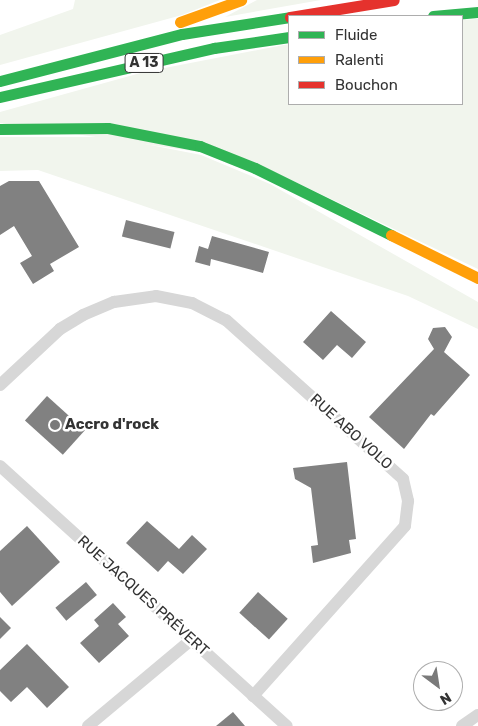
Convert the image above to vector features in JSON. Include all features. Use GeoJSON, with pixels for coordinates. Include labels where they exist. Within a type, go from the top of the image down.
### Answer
{"type":"FeatureCollection","features":[{"type":"Feature","properties":{"kind":"highway"},"geometry":{"type":"LineString","coordinates":[[132,46],[151,31],[241,0]]}},
{"type":"Feature","properties":{"kind":"highway","name":"A 13"},"geometry":{"type":"LineString","coordinates":[[290,15],[394,0]]}},
{"type":"Feature","properties":{"kind":"highway"},"geometry":{"type":"LineString","coordinates":[[444,15],[478,12]]}},
{"type":"Feature","properties":{"kind":"highway","name":"A 13"},"geometry":{"type":"LineString","coordinates":[[0,81],[132,46],[288,15]]}},
{"type":"Feature","properties":{"kind":"highway","name":"A 13"},"geometry":{"type":"LineString","coordinates":[[0,97],[214,48],[288,36]]}},
{"type":"Feature","properties":{"kind":"highway"},"geometry":{"type":"LineString","coordinates":[[0,129],[108,128],[200,146],[264,172],[478,278]]}},
{"type":"Feature","properties":{"kind":"highway"},"geometry":{"type":"LineString","coordinates":[[412,246],[437,268],[478,291]]}},
{"type":"Feature","properties":{"kind":"street","name":"RUE ABO VOLO"},"geometry":{"type":"LineString","coordinates":[[0,385],[60,330],[83,315],[114,302],[156,296],[192,303],[226,320],[403,479],[408,501],[405,526],[253,696]]}},
{"type":"Feature","properties":{"kind":"street","name":"RUE JACQUES PRÉVERT"},"geometry":{"type":"LineString","coordinates":[[0,466],[287,726]]}},
{"type":"Feature","properties":{"kind":"street"},"geometry":{"type":"LineString","coordinates":[[88,726],[191,640]]}},
{"type":"Feature","properties":{"kind":"street"},"geometry":{"type":"LineString","coordinates":[[462,726],[478,714]]}},
{"type":"Feature","properties":{"kind":"shaded area"},"geometry":{"type":"Polygon","coordinates":[[[75,0],[220,0],[182,15],[0,65],[0,35],[73,9],[75,0]]]}},
{"type":"Feature","properties":{"kind":"shaded area"},"geometry":{"type":"Polygon","coordinates":[[[257,0],[321,0],[225,17],[257,0]]]}},
{"type":"Feature","properties":{"kind":"shaded area"},"geometry":{"type":"Polygon","coordinates":[[[478,19],[478,269],[247,159],[0,123],[0,112],[144,72],[288,44],[288,105],[463,105],[463,20],[478,19]]]}},
{"type":"Feature","properties":{"kind":"shaded area"},"geometry":{"type":"Polygon","coordinates":[[[0,137],[110,137],[201,155],[270,184],[478,302],[478,329],[408,296],[38,170],[0,171],[0,137]]]}},
{"type":"Feature","properties":{"kind":"building"},"geometry":{"type":"Polygon","coordinates":[[[9,181],[39,181],[79,247],[50,264],[54,271],[33,284],[20,263],[32,256],[14,226],[0,235],[0,186],[9,181]]]}},
{"type":"Feature","properties":{"kind":"building"},"geometry":{"type":"Polygon","coordinates":[[[126,220],[175,232],[170,249],[122,236],[126,220]]]}},
{"type":"Feature","properties":{"kind":"building"},"geometry":{"type":"Polygon","coordinates":[[[212,236],[269,252],[263,273],[211,259],[210,266],[195,262],[199,246],[208,249],[212,236]]]}},
{"type":"Feature","properties":{"kind":"building"},"geometry":{"type":"Polygon","coordinates":[[[331,311],[366,342],[352,358],[337,345],[323,360],[303,342],[331,311]]]}},
{"type":"Feature","properties":{"kind":"building"},"geometry":{"type":"Polygon","coordinates":[[[445,327],[452,337],[444,352],[470,375],[434,416],[431,414],[404,449],[369,417],[434,349],[428,339],[433,328],[445,327]]]}},
{"type":"Feature","properties":{"kind":"building","name":"Accro d'rock"},"geometry":{"type":"Polygon","coordinates":[[[47,396],[85,430],[63,455],[25,421],[47,396]]]}},
{"type":"Feature","properties":{"kind":"building"},"geometry":{"type":"Polygon","coordinates":[[[347,462],[356,539],[349,540],[351,553],[313,563],[311,546],[318,545],[311,488],[295,479],[293,468],[347,462]]]}},
{"type":"Feature","properties":{"kind":"building"},"geometry":{"type":"Polygon","coordinates":[[[147,521],[179,549],[192,535],[207,549],[183,574],[168,561],[158,572],[126,543],[147,521]]]}},
{"type":"Feature","properties":{"kind":"building"},"geometry":{"type":"Polygon","coordinates":[[[27,526],[60,562],[12,606],[0,592],[0,551],[27,526]]]}},
{"type":"Feature","properties":{"kind":"building"},"geometry":{"type":"Polygon","coordinates":[[[86,582],[97,595],[66,621],[55,608],[86,582]]]}},
{"type":"Feature","properties":{"kind":"building"},"geometry":{"type":"Polygon","coordinates":[[[258,592],[288,619],[269,640],[239,613],[258,592]]]}},
{"type":"Feature","properties":{"kind":"building"},"geometry":{"type":"Polygon","coordinates":[[[113,603],[126,617],[118,624],[129,636],[99,663],[80,643],[99,626],[94,620],[113,603]]]}},
{"type":"Feature","properties":{"kind":"building"},"geometry":{"type":"Polygon","coordinates":[[[0,617],[11,628],[0,639],[0,617]]]}},
{"type":"Feature","properties":{"kind":"building"},"geometry":{"type":"Polygon","coordinates":[[[27,644],[69,687],[47,708],[27,687],[11,702],[0,691],[0,670],[27,644]]]}},
{"type":"Feature","properties":{"kind":"building"},"geometry":{"type":"Polygon","coordinates":[[[233,712],[245,726],[216,726],[233,712]]]}},
{"type":"Feature","properties":{"kind":"traffic: fast"},"geometry":{"type":"LineString","coordinates":[[444,15],[478,12]]}},
{"type":"Feature","properties":{"kind":"traffic: fast"},"geometry":{"type":"LineString","coordinates":[[0,81],[182,34],[288,17]]}},
{"type":"Feature","properties":{"kind":"traffic: fast"},"geometry":{"type":"LineString","coordinates":[[0,97],[214,48],[288,37]]}},
{"type":"Feature","properties":{"kind":"traffic: fast"},"geometry":{"type":"LineString","coordinates":[[0,129],[108,128],[200,146],[255,168],[391,235]]}},
{"type":"Feature","properties":{"kind":"traffic: slow"},"geometry":{"type":"LineString","coordinates":[[180,22],[241,0]]}},
{"type":"Feature","properties":{"kind":"traffic: slow"},"geometry":{"type":"LineString","coordinates":[[391,235],[478,278]]}},
{"type":"Feature","properties":{"kind":"traffic: jam"},"geometry":{"type":"LineString","coordinates":[[302,15],[394,0]]}},
{"type":"Feature","properties":{"kind":"place","name":"Accro d'rock"},"geometry":{"type":"Point","coordinates":[55,425]}}]}
